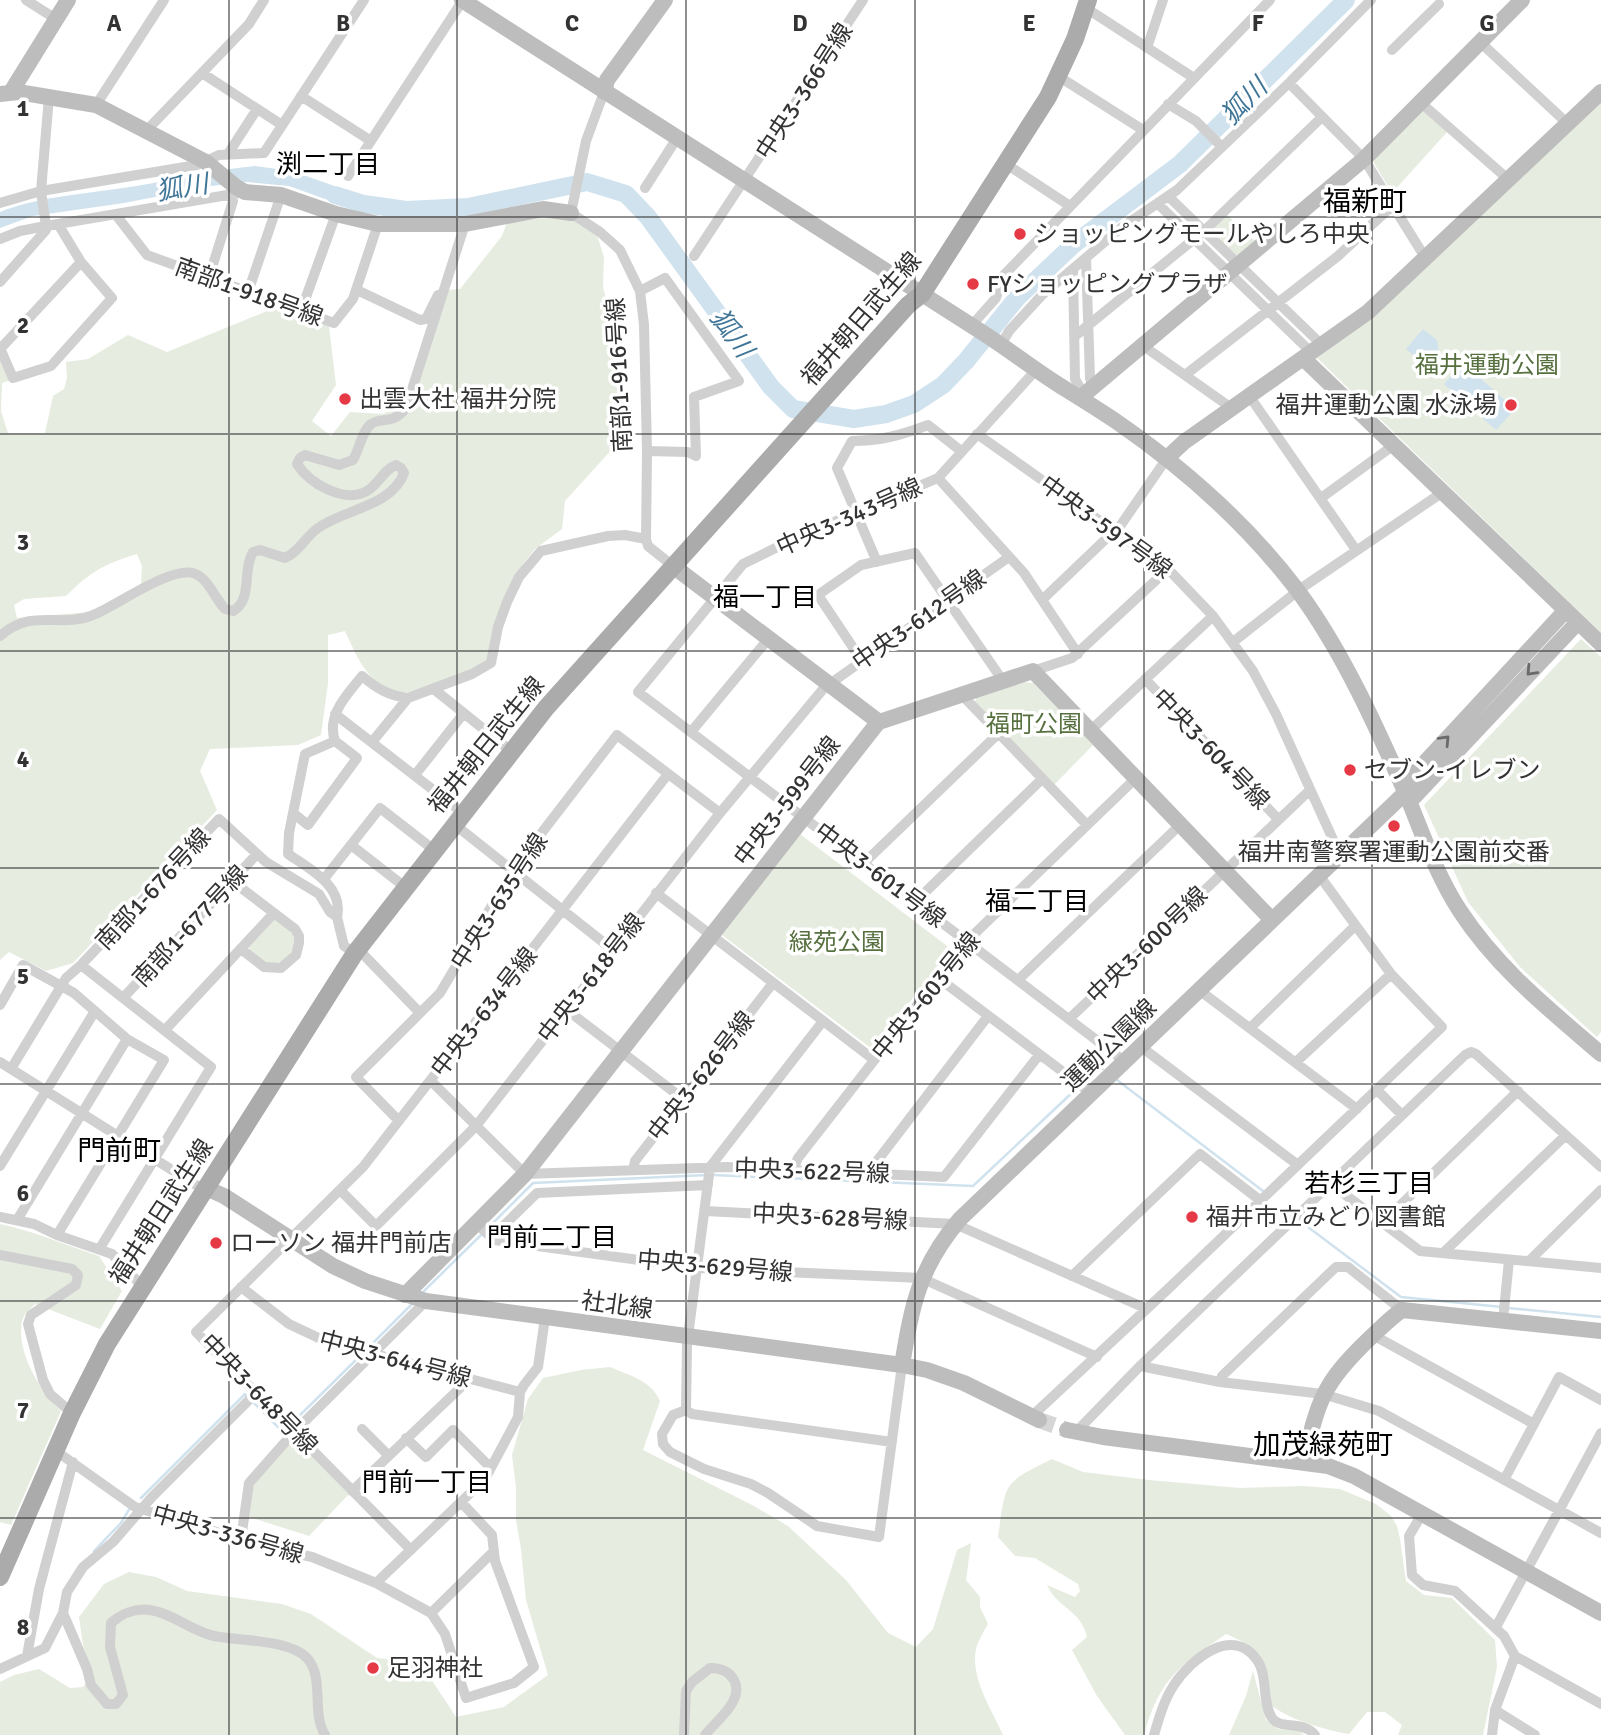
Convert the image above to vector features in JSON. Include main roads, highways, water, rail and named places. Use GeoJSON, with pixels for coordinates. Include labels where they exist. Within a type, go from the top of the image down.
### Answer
{"type":"FeatureCollection","features":[{"type":"Feature","properties":{"kind":"main road","name":"福井朝日武生線"},"geometry":{"type":"LineString","coordinates":[[0,1577],[72,1413],[107,1344],[357,951],[545,708],[804,423],[908,304],[922,294],[1037,115],[1058,76],[1087,4]]}},
{"type":"Feature","properties":{"kind":"water"},"geometry":{"type":"Polygon","coordinates":[[[255,166],[292,171],[357,194],[353,209],[289,186],[247,182],[33,216],[0,228],[0,212],[29,203],[255,166]]]}},
{"type":"Feature","properties":{"kind":"water"},"geometry":{"type":"Polygon","coordinates":[[[1423,329],[1437,340],[1439,353],[1432,361],[1419,360],[1406,349],[1423,329]]]}},
{"type":"Feature","properties":{"kind":"water"},"geometry":{"type":"Polygon","coordinates":[[[1463,363],[1515,409],[1496,430],[1444,384],[1463,363]]]}},
{"type":"Feature","properties":{"kind":"waterway","name":"狐川"},"geometry":{"type":"LineString","coordinates":[[335,195],[364,204],[406,210],[468,207],[587,182],[626,194],[648,217],[771,387],[793,409],[854,419],[886,414],[914,404],[943,385],[1017,298],[1074,244],[1180,164],[1346,0]]}},
{"type":"Feature","properties":{"kind":"waterway"},"geometry":{"type":"LineString","coordinates":[[1083,1082],[1099,1066],[1103,1069]]}},
{"type":"Feature","properties":{"kind":"waterway"},"geometry":{"type":"LineString","coordinates":[[1117,1080],[1263,1191]]}},
{"type":"Feature","properties":{"kind":"waterway"},"geometry":{"type":"LineString","coordinates":[[713,1175],[973,1186],[1076,1089]]}},
{"type":"Feature","properties":{"kind":"waterway"},"geometry":{"type":"LineString","coordinates":[[490,1226],[533,1183],[707,1175]]}},
{"type":"Feature","properties":{"kind":"waterway"},"geometry":{"type":"LineString","coordinates":[[1300,1221],[1401,1297],[1502,1307]]}},
{"type":"Feature","properties":{"kind":"waterway"},"geometry":{"type":"LineString","coordinates":[[423,1292],[481,1235]]}},
{"type":"Feature","properties":{"kind":"waterway"},"geometry":{"type":"LineString","coordinates":[[369,1347],[414,1302]]}},
{"type":"Feature","properties":{"kind":"waterway"},"geometry":{"type":"LineString","coordinates":[[1508,1308],[1601,1317]]}},
{"type":"Feature","properties":{"kind":"waterway"},"geometry":{"type":"LineString","coordinates":[[293,1422],[359,1357]]}},
{"type":"Feature","properties":{"kind":"waterway"},"geometry":{"type":"LineString","coordinates":[[141,1498],[245,1394],[246,1396]]}},
{"type":"Feature","properties":{"kind":"waterway"},"geometry":{"type":"LineString","coordinates":[[254,1403],[283,1432],[284,1430]]}},
{"type":"Feature","properties":{"kind":"waterway"},"geometry":{"type":"LineString","coordinates":[[94,1551],[121,1523],[130,1508]]}},
{"type":"Feature","properties":{"kind":"tunnel"},"geometry":{"type":"LineString","coordinates":[[1039,1420],[1067,1430]]}},
{"type":"Feature","properties":{"kind":"place","name":"ショッピングモールやしろ中央"},"geometry":{"type":"Point","coordinates":[1020,234]}},
{"type":"Feature","properties":{"kind":"place","name":"FYショッピングプラザ"},"geometry":{"type":"Point","coordinates":[973,284]}},
{"type":"Feature","properties":{"kind":"place","name":"出雲大社 福井分院"},"geometry":{"type":"Point","coordinates":[345,399]}},
{"type":"Feature","properties":{"kind":"place","name":"福井運動公園 水泳場"},"geometry":{"type":"Point","coordinates":[1511,405]}},
{"type":"Feature","properties":{"kind":"place","name":"セブン-イレブン"},"geometry":{"type":"Point","coordinates":[1350,770]}},
{"type":"Feature","properties":{"kind":"place","name":"福井南警察署運動公園前交番"},"geometry":{"type":"Point","coordinates":[1394,826]}},
{"type":"Feature","properties":{"kind":"place","name":"福井市立みどり図書館"},"geometry":{"type":"Point","coordinates":[1192,1217]}},
{"type":"Feature","properties":{"kind":"place","name":"ローソン 福井門前店"},"geometry":{"type":"Point","coordinates":[216,1243]}},
{"type":"Feature","properties":{"kind":"place","name":"足羽神社"},"geometry":{"type":"Point","coordinates":[373,1668]}},
{"type":"Feature","properties":{"kind":"district","name":"渕二丁目"},"geometry":{"type":"Point","coordinates":[328,164]}},
{"type":"Feature","properties":{"kind":"district","name":"福新町"},"geometry":{"type":"Point","coordinates":[1365,201]}},
{"type":"Feature","properties":{"kind":"district","name":"福一丁目"},"geometry":{"type":"Point","coordinates":[765,597]}},
{"type":"Feature","properties":{"kind":"district","name":"福二丁目"},"geometry":{"type":"Point","coordinates":[1037,901]}},
{"type":"Feature","properties":{"kind":"district","name":"門前町"},"geometry":{"type":"Point","coordinates":[119,1150]}},
{"type":"Feature","properties":{"kind":"district","name":"若杉三丁目"},"geometry":{"type":"Point","coordinates":[1369,1183]}},
{"type":"Feature","properties":{"kind":"district","name":"門前二丁目"},"geometry":{"type":"Point","coordinates":[552,1237]}},
{"type":"Feature","properties":{"kind":"district","name":"加茂緑苑町"},"geometry":{"type":"Point","coordinates":[1323,1444]}},
{"type":"Feature","properties":{"kind":"district","name":"門前一丁目"},"geometry":{"type":"Point","coordinates":[427,1482]}},
{"type":"Feature","properties":{"kind":"park label","name":"福井運動公園"},"geometry":{"type":"Point","coordinates":[1487,365]}},
{"type":"Feature","properties":{"kind":"park label","name":"福町公園"},"geometry":{"type":"Point","coordinates":[1034,724]}},
{"type":"Feature","properties":{"kind":"park label","name":"緑苑公園"},"geometry":{"type":"Point","coordinates":[837,942]}}]}
